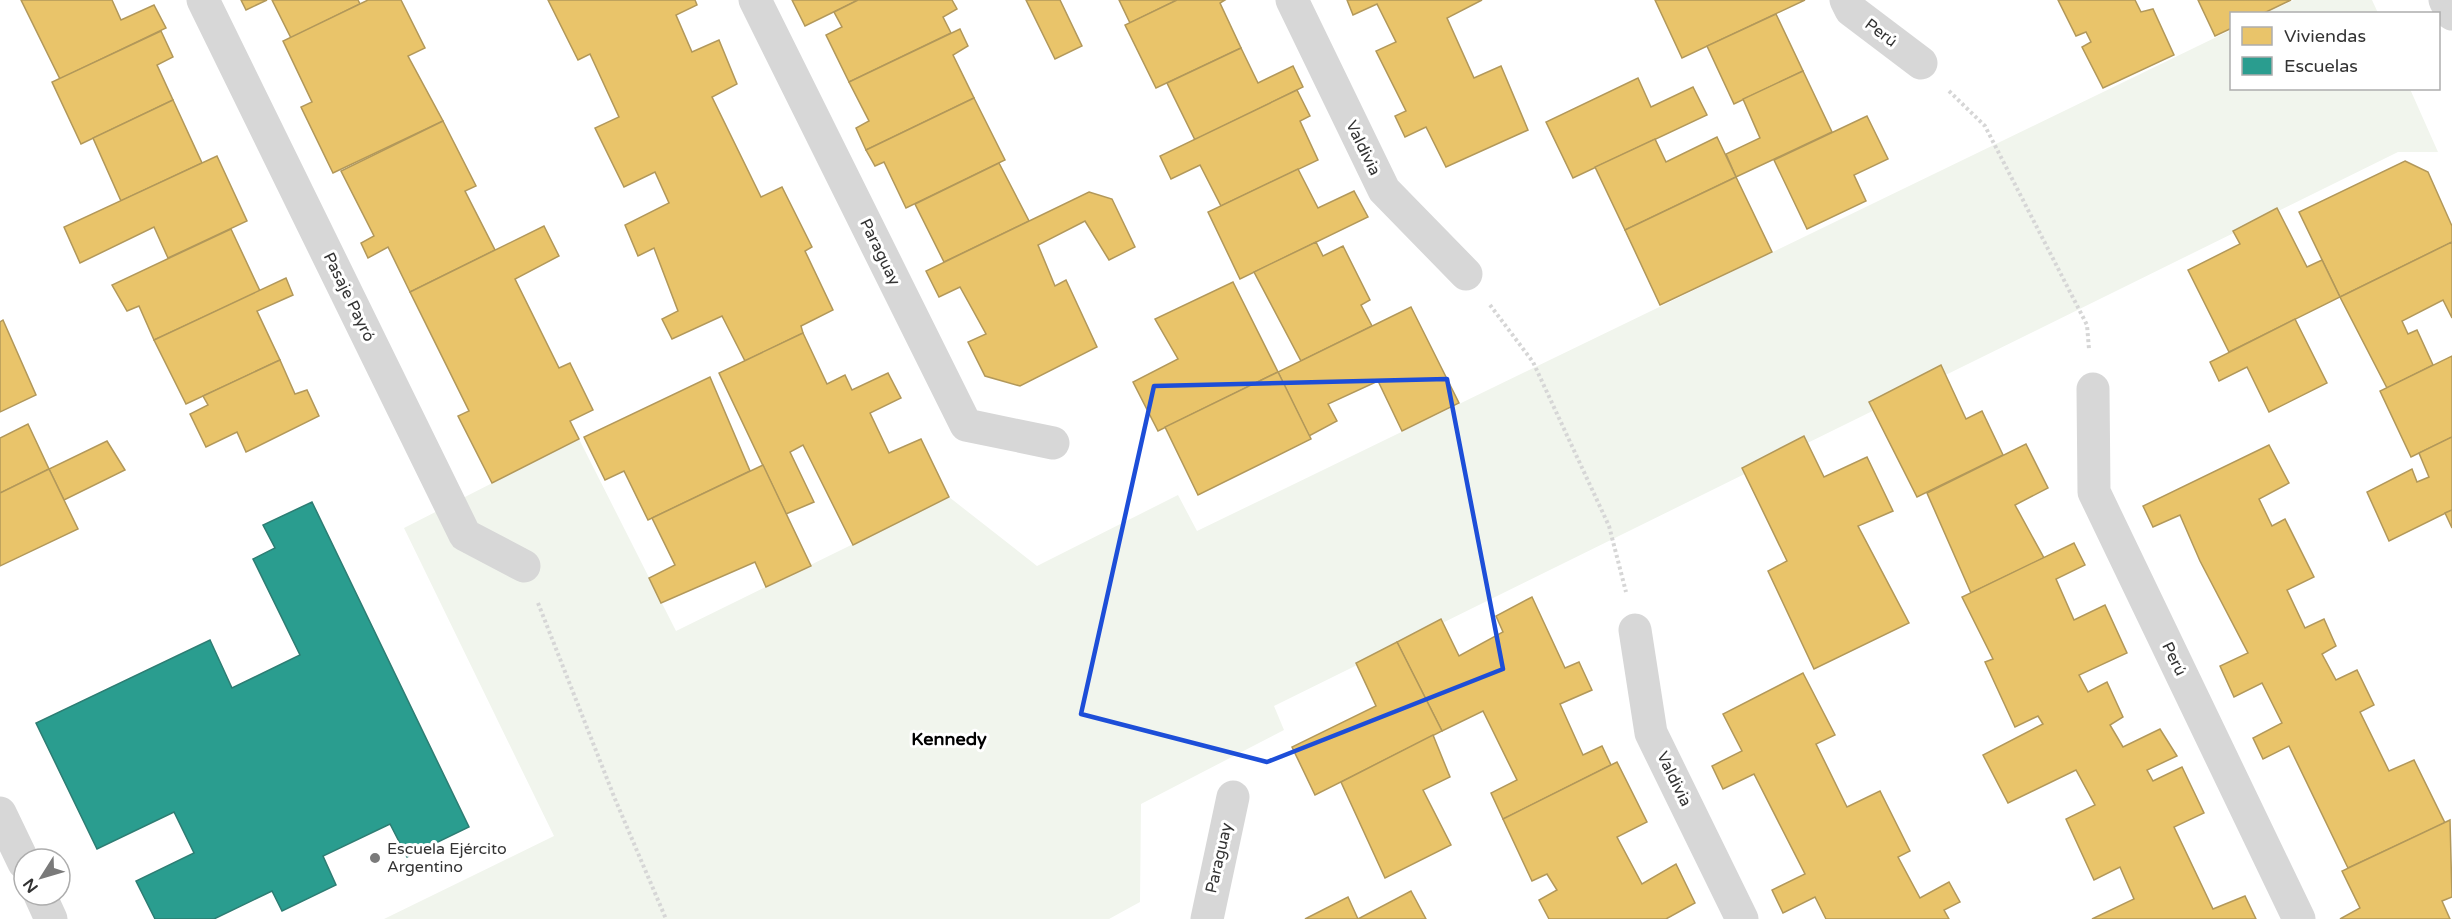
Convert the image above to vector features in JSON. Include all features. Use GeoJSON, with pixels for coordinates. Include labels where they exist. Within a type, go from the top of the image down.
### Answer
{"type":"FeatureCollection","features":[{"type":"Feature","properties":{"kind":"street","name":"Pasaje Payró"},"geometry":{"type":"LineString","coordinates":[[203,0],[465,535],[524,566]]}},
{"type":"Feature","properties":{"kind":"street","name":"Paraguay"},"geometry":{"type":"LineString","coordinates":[[755,0],[966,425],[1053,443]]}},
{"type":"Feature","properties":{"kind":"street","name":"Valdivia"},"geometry":{"type":"LineString","coordinates":[[1292,0],[1384,190],[1466,274]]}},
{"type":"Feature","properties":{"kind":"street","name":"Perú"},"geometry":{"type":"LineString","coordinates":[[1846,0],[1851,10],[1921,63]]}},
{"type":"Feature","properties":{"kind":"street"},"geometry":{"type":"LineString","coordinates":[[2445,0],[2452,14]]}},
{"type":"Feature","properties":{"kind":"street","name":"Perú"},"geometry":{"type":"LineString","coordinates":[[2093,389],[2094,492],[2299,919]]}},
{"type":"Feature","properties":{"kind":"street","name":"Valdivia"},"geometry":{"type":"LineString","coordinates":[[1635,630],[1651,733],[1742,919]]}},
{"type":"Feature","properties":{"kind":"street","name":"Paraguay"},"geometry":{"type":"LineString","coordinates":[[1207,919],[1233,797]]}},
{"type":"Feature","properties":{"kind":"street"},"geometry":{"type":"LineString","coordinates":[[0,813],[16,847]]}},
{"type":"Feature","properties":{"kind":"path"},"geometry":{"type":"LineString","coordinates":[[1921,63],[1985,126],[2087,325],[2093,389]]}},
{"type":"Feature","properties":{"kind":"path"},"geometry":{"type":"LineString","coordinates":[[1466,274],[1533,362],[1609,526],[1635,630]]}},
{"type":"Feature","properties":{"kind":"path"},"geometry":{"type":"LineString","coordinates":[[524,566],[615,799],[666,919]]}},
{"type":"Feature","properties":{"kind":"highlighted area"},"geometry":{"type":"Polygon","coordinates":[[[1447,379],[1503,669],[1267,762],[1081,714],[1154,386],[1447,379]]]}},
{"type":"Feature","properties":{"kind":"shaded area"},"geometry":{"type":"Polygon","coordinates":[[[2294,0],[2372,0],[2378,12],[2268,12],[2294,0]]]}},
{"type":"Feature","properties":{"kind":"shaded area"},"geometry":{"type":"Polygon","coordinates":[[[2230,30],[2230,90],[2410,90],[2438,152],[2398,152],[1274,706],[1284,730],[1141,804],[1140,902],[1109,919],[384,919],[554,836],[404,528],[579,439],[676,631],[949,497],[1037,566],[1178,495],[1197,531],[2230,30]]]}},
{"type":"Feature","properties":{"kind":"building: Viviendas"},"geometry":{"type":"Polygon","coordinates":[[[21,0],[112,0],[121,20],[154,5],[166,28],[60,79],[21,0]]]}},
{"type":"Feature","properties":{"kind":"building: Viviendas"},"geometry":{"type":"Polygon","coordinates":[[[241,0],[267,0],[246,10],[241,0]]]}},
{"type":"Feature","properties":{"kind":"building: Viviendas"},"geometry":{"type":"Polygon","coordinates":[[[272,0],[358,0],[360,4],[291,38],[272,0]]]}},
{"type":"Feature","properties":{"kind":"building: Viviendas"},"geometry":{"type":"Polygon","coordinates":[[[368,0],[401,0],[425,48],[408,56],[443,121],[333,173],[301,107],[312,102],[283,41],[368,0]]]}},
{"type":"Feature","properties":{"kind":"building: Viviendas"},"geometry":{"type":"Polygon","coordinates":[[[548,0],[695,0],[697,5],[676,15],[692,52],[719,40],[737,84],[712,97],[761,197],[782,187],[812,247],[805,251],[833,310],[801,326],[803,333],[745,361],[722,316],[672,339],[662,319],[678,311],[654,248],[638,256],[625,225],[669,203],[655,172],[624,187],[595,128],[619,117],[590,54],[578,60],[548,0]]]}},
{"type":"Feature","properties":{"kind":"building: Viviendas"},"geometry":{"type":"Polygon","coordinates":[[[792,0],[858,0],[805,26],[792,0]]]}},
{"type":"Feature","properties":{"kind":"building: Viviendas"},"geometry":{"type":"Polygon","coordinates":[[[858,0],[952,0],[957,9],[943,17],[951,33],[849,82],[826,35],[842,27],[834,12],[858,0]]]}},
{"type":"Feature","properties":{"kind":"building: Viviendas"},"geometry":{"type":"Polygon","coordinates":[[[1026,0],[1060,0],[1082,46],[1055,59],[1026,0]]]}},
{"type":"Feature","properties":{"kind":"building: Viviendas"},"geometry":{"type":"Polygon","coordinates":[[[1119,0],[1177,0],[1130,23],[1119,0]]]}},
{"type":"Feature","properties":{"kind":"building: Viviendas"},"geometry":{"type":"Polygon","coordinates":[[[1177,0],[1225,0],[1220,3],[1241,48],[1156,88],[1125,25],[1177,0]]]}},
{"type":"Feature","properties":{"kind":"building: Viviendas"},"geometry":{"type":"Polygon","coordinates":[[[1347,0],[1482,0],[1447,18],[1474,78],[1501,66],[1528,130],[1446,167],[1426,127],[1405,137],[1395,116],[1406,111],[1376,51],[1396,42],[1377,4],[1353,15],[1347,0]]]}},
{"type":"Feature","properties":{"kind":"building: Viviendas"},"geometry":{"type":"Polygon","coordinates":[[[1655,0],[1805,0],[1682,58],[1655,0]]]}},
{"type":"Feature","properties":{"kind":"building: Viviendas"},"geometry":{"type":"Polygon","coordinates":[[[2058,0],[2135,0],[2141,12],[2153,9],[2174,55],[2103,88],[2082,47],[2091,42],[2086,32],[2076,36],[2058,0]]]}},
{"type":"Feature","properties":{"kind":"building: Viviendas"},"geometry":{"type":"Polygon","coordinates":[[[2198,0],[2291,0],[2266,12],[2230,12],[2230,29],[2215,36],[2198,0]]]}},
{"type":"Feature","properties":{"kind":"building: Viviendas"},"geometry":{"type":"Polygon","coordinates":[[[1776,14],[1803,71],[1734,104],[1707,46],[1776,14]]]}},
{"type":"Feature","properties":{"kind":"building: Viviendas"},"geometry":{"type":"Polygon","coordinates":[[[960,29],[968,46],[953,55],[974,98],[866,150],[856,128],[869,121],[849,82],[960,29]]]}},
{"type":"Feature","properties":{"kind":"building: Viviendas"},"geometry":{"type":"Polygon","coordinates":[[[161,31],[173,57],[157,65],[173,100],[81,144],[52,82],[161,31]]]}},
{"type":"Feature","properties":{"kind":"building: Viviendas"},"geometry":{"type":"Polygon","coordinates":[[[1241,48],[1258,83],[1293,66],[1303,87],[1195,140],[1167,83],[1241,48]]]}},
{"type":"Feature","properties":{"kind":"building: Viviendas"},"geometry":{"type":"Polygon","coordinates":[[[1803,71],[1832,132],[1736,177],[1726,154],[1760,138],[1743,99],[1803,71]]]}},
{"type":"Feature","properties":{"kind":"building: Viviendas"},"geometry":{"type":"Polygon","coordinates":[[[1638,78],[1651,107],[1693,87],[1707,115],[1573,178],[1546,122],[1638,78]]]}},
{"type":"Feature","properties":{"kind":"building: Viviendas"},"geometry":{"type":"Polygon","coordinates":[[[1297,90],[1310,116],[1300,121],[1318,160],[1221,206],[1200,165],[1171,179],[1160,156],[1297,90]]]}},
{"type":"Feature","properties":{"kind":"building: Viviendas"},"geometry":{"type":"Polygon","coordinates":[[[974,98],[1005,160],[906,208],[884,162],[875,166],[866,150],[974,98]]]}},
{"type":"Feature","properties":{"kind":"building: Viviendas"},"geometry":{"type":"Polygon","coordinates":[[[173,100],[202,163],[121,201],[93,138],[173,100]]]}},
{"type":"Feature","properties":{"kind":"building: Viviendas"},"geometry":{"type":"Polygon","coordinates":[[[1867,116],[1888,159],[1854,175],[1866,201],[1807,229],[1774,160],[1867,116]]]}},
{"type":"Feature","properties":{"kind":"building: Viviendas"},"geometry":{"type":"Polygon","coordinates":[[[443,121],[476,186],[465,191],[495,250],[410,292],[388,247],[368,258],[361,243],[374,236],[341,171],[443,121]]]}},
{"type":"Feature","properties":{"kind":"building: Viviendas"},"geometry":{"type":"Polygon","coordinates":[[[1717,137],[1736,177],[1625,230],[1595,167],[1655,139],[1666,162],[1717,137]]]}},
{"type":"Feature","properties":{"kind":"building: Viviendas"},"geometry":{"type":"Polygon","coordinates":[[[217,156],[247,221],[168,258],[154,227],[80,263],[64,227],[217,156]]]}},
{"type":"Feature","properties":{"kind":"building: Viviendas"},"geometry":{"type":"Polygon","coordinates":[[[2405,161],[2428,172],[2452,226],[2452,242],[2340,297],[2299,212],[2405,161]]]}},
{"type":"Feature","properties":{"kind":"building: Viviendas"},"geometry":{"type":"Polygon","coordinates":[[[999,163],[1029,221],[944,262],[915,204],[999,163]]]}},
{"type":"Feature","properties":{"kind":"building: Viviendas"},"geometry":{"type":"Polygon","coordinates":[[[1298,169],[1318,208],[1354,191],[1368,217],[1240,279],[1208,212],[1298,169]]]}},
{"type":"Feature","properties":{"kind":"building: Viviendas"},"geometry":{"type":"Polygon","coordinates":[[[1736,177],[1772,252],[1660,305],[1625,230],[1736,177]]]}},
{"type":"Feature","properties":{"kind":"building: Viviendas"},"geometry":{"type":"Polygon","coordinates":[[[1089,192],[1112,199],[1135,247],[1109,260],[1085,221],[1038,245],[1055,286],[1066,280],[1097,347],[1020,386],[985,376],[968,342],[986,334],[960,287],[939,297],[926,271],[1089,192]]]}},
{"type":"Feature","properties":{"kind":"building: Viviendas"},"geometry":{"type":"Polygon","coordinates":[[[2277,208],[2307,267],[2322,260],[2340,297],[2229,352],[2188,270],[2240,244],[2233,231],[2277,208]]]}},
{"type":"Feature","properties":{"kind":"building: Viviendas"},"geometry":{"type":"Polygon","coordinates":[[[544,226],[559,256],[515,279],[559,368],[570,363],[593,410],[570,421],[579,439],[492,483],[458,416],[469,411],[410,292],[544,226]]]}},
{"type":"Feature","properties":{"kind":"building: Viviendas"},"geometry":{"type":"Polygon","coordinates":[[[231,229],[260,291],[154,340],[139,306],[127,311],[112,285],[231,229]]]}},
{"type":"Feature","properties":{"kind":"building: Viviendas"},"geometry":{"type":"Polygon","coordinates":[[[1316,242],[1323,256],[1343,246],[1370,300],[1361,305],[1372,326],[1301,361],[1254,272],[1316,242]]]}},
{"type":"Feature","properties":{"kind":"building: Viviendas"},"geometry":{"type":"Polygon","coordinates":[[[2452,242],[2452,318],[2443,300],[2402,321],[2408,334],[2417,330],[2433,365],[2387,388],[2340,297],[2452,242]]]}},
{"type":"Feature","properties":{"kind":"building: Viviendas"},"geometry":{"type":"Polygon","coordinates":[[[286,278],[293,295],[257,311],[280,360],[186,404],[154,340],[286,278]]]}},
{"type":"Feature","properties":{"kind":"building: Viviendas"},"geometry":{"type":"Polygon","coordinates":[[[1233,282],[1278,372],[1158,431],[1133,382],[1178,359],[1155,319],[1233,282]]]}},
{"type":"Feature","properties":{"kind":"building: Viviendas"},"geometry":{"type":"Polygon","coordinates":[[[1411,307],[1459,403],[1402,431],[1378,381],[1328,404],[1337,421],[1309,436],[1278,372],[1411,307]]]}},
{"type":"Feature","properties":{"kind":"building: Viviendas"},"geometry":{"type":"Polygon","coordinates":[[[2295,319],[2327,383],[2269,412],[2247,367],[2219,381],[2210,362],[2295,319]]]}},
{"type":"Feature","properties":{"kind":"building: Viviendas"},"geometry":{"type":"Polygon","coordinates":[[[3,320],[36,395],[0,412],[0,322],[3,320]]]}},
{"type":"Feature","properties":{"kind":"building: Viviendas"},"geometry":{"type":"Polygon","coordinates":[[[803,333],[827,384],[845,375],[852,390],[888,373],[901,398],[870,413],[889,453],[921,439],[949,497],[853,545],[803,445],[790,452],[814,502],[786,514],[719,373],[803,333]]]}},
{"type":"Feature","properties":{"kind":"building: Viviendas"},"geometry":{"type":"Polygon","coordinates":[[[2452,356],[2452,437],[2411,457],[2380,391],[2452,356]]]}},
{"type":"Feature","properties":{"kind":"building: Viviendas"},"geometry":{"type":"Polygon","coordinates":[[[280,360],[295,394],[307,390],[319,416],[246,452],[237,432],[206,447],[190,414],[208,405],[203,396],[280,360]]]}},
{"type":"Feature","properties":{"kind":"building: Viviendas"},"geometry":{"type":"Polygon","coordinates":[[[1941,365],[1966,419],[1982,411],[2003,455],[1917,497],[1869,402],[1941,365]]]}},
{"type":"Feature","properties":{"kind":"building: Viviendas"},"geometry":{"type":"Polygon","coordinates":[[[1278,372],[1311,439],[1198,495],[1165,427],[1278,372]]]}},
{"type":"Feature","properties":{"kind":"building: Viviendas"},"geometry":{"type":"Polygon","coordinates":[[[710,377],[750,471],[648,520],[624,471],[605,480],[584,437],[710,377]]]}},
{"type":"Feature","properties":{"kind":"building: Viviendas"},"geometry":{"type":"Polygon","coordinates":[[[28,424],[49,469],[0,493],[0,438],[28,424]]]}},
{"type":"Feature","properties":{"kind":"building: Viviendas"},"geometry":{"type":"Polygon","coordinates":[[[1804,436],[1824,477],[1867,457],[1893,511],[1858,526],[1909,623],[1814,669],[1768,571],[1787,561],[1742,468],[1804,436]]]}},
{"type":"Feature","properties":{"kind":"building: Viviendas"},"geometry":{"type":"Polygon","coordinates":[[[2452,437],[2452,510],[2389,541],[2367,492],[2412,469],[2417,482],[2429,477],[2419,453],[2452,437]]]}},
{"type":"Feature","properties":{"kind":"building: Viviendas"},"geometry":{"type":"Polygon","coordinates":[[[107,441],[125,470],[64,500],[49,469],[107,441]]]}},
{"type":"Feature","properties":{"kind":"building: Viviendas"},"geometry":{"type":"Polygon","coordinates":[[[2026,444],[2048,488],[2015,505],[2044,558],[1971,593],[1927,493],[2026,444]]]}},
{"type":"Feature","properties":{"kind":"building: Viviendas"},"geometry":{"type":"Polygon","coordinates":[[[2269,445],[2289,483],[2259,499],[2272,526],[2285,519],[2314,577],[2287,590],[2305,628],[2324,619],[2336,646],[2322,654],[2336,680],[2357,670],[2374,705],[2360,712],[2389,771],[2414,760],[2445,823],[2348,868],[2289,746],[2263,759],[2253,738],[2282,723],[2262,683],[2234,697],[2220,666],[2248,653],[2200,561],[2180,515],[2153,527],[2143,506],[2269,445]]]}},
{"type":"Feature","properties":{"kind":"building: Viviendas"},"geometry":{"type":"Polygon","coordinates":[[[763,465],[811,566],[766,587],[755,562],[661,603],[649,578],[675,565],[652,518],[763,465]]]}},
{"type":"Feature","properties":{"kind":"building: Viviendas"},"geometry":{"type":"Polygon","coordinates":[[[49,469],[78,529],[0,566],[0,493],[49,469]]]}},
{"type":"Feature","properties":{"kind":"building: Viviendas"},"geometry":{"type":"Polygon","coordinates":[[[2452,510],[2452,528],[2445,513],[2452,510]]]}},
{"type":"Feature","properties":{"kind":"building: Viviendas"},"geometry":{"type":"Polygon","coordinates":[[[2074,543],[2085,565],[2056,579],[2074,620],[2105,605],[2127,653],[2079,675],[2088,692],[2107,682],[2123,717],[2110,725],[2123,747],[2160,729],[2177,756],[2147,770],[2153,781],[2182,767],[2204,813],[2174,827],[2213,909],[2245,896],[2256,919],[2092,919],[2134,899],[2120,867],[2094,880],[2066,819],[2095,805],[2076,770],[2008,803],[1983,755],[2043,724],[2038,716],[2015,727],[1985,662],[1993,659],[1962,597],[2074,543]]]}},
{"type":"Feature","properties":{"kind":"building: Viviendas"},"geometry":{"type":"Polygon","coordinates":[[[1532,597],[1565,668],[1579,662],[1592,690],[1560,704],[1583,755],[1602,746],[1611,765],[1503,819],[1491,793],[1517,780],[1483,711],[1442,731],[1397,642],[1441,619],[1459,656],[1503,632],[1496,616],[1532,597]]]}},
{"type":"Feature","properties":{"kind":"building: Viviendas"},"geometry":{"type":"Polygon","coordinates":[[[1397,642],[1442,731],[1315,795],[1292,747],[1376,706],[1356,663],[1397,642]]]}},
{"type":"Feature","properties":{"kind":"building: Viviendas"},"geometry":{"type":"Polygon","coordinates":[[[1803,673],[1835,735],[1816,744],[1847,807],[1880,791],[1910,851],[1898,857],[1920,898],[1949,882],[1960,902],[1944,910],[1949,919],[1826,919],[1815,897],[1783,913],[1772,890],[1805,874],[1754,774],[1723,789],[1712,766],[1742,751],[1723,714],[1803,673]]]}},
{"type":"Feature","properties":{"kind":"building: Viviendas"},"geometry":{"type":"Polygon","coordinates":[[[1433,735],[1450,777],[1423,790],[1451,845],[1385,878],[1341,782],[1433,735]]]}},
{"type":"Feature","properties":{"kind":"building: Viviendas"},"geometry":{"type":"Polygon","coordinates":[[[1617,762],[1647,822],[1617,837],[1642,884],[1676,864],[1695,903],[1666,919],[1549,919],[1539,900],[1557,890],[1547,874],[1532,881],[1503,819],[1617,762]]]}},
{"type":"Feature","properties":{"kind":"building: Viviendas"},"geometry":{"type":"Polygon","coordinates":[[[2450,820],[2452,897],[2442,901],[2450,919],[2340,919],[2360,908],[2342,871],[2450,820]]]}},
{"type":"Feature","properties":{"kind":"building: Viviendas"},"geometry":{"type":"Polygon","coordinates":[[[1411,891],[1426,919],[1358,919],[1411,891]]]}},
{"type":"Feature","properties":{"kind":"building: Viviendas"},"geometry":{"type":"Polygon","coordinates":[[[1348,897],[1358,919],[1305,919],[1348,897]]]}},
{"type":"Feature","properties":{"kind":"building: Escuelas"},"geometry":{"type":"Polygon","coordinates":[[[312,502],[469,827],[407,857],[390,824],[323,856],[336,885],[282,911],[272,891],[214,919],[155,919],[136,881],[194,853],[174,812],[97,849],[36,723],[210,640],[232,688],[300,655],[253,559],[275,548],[263,525],[312,502]]]}},
{"type":"Feature","properties":{"kind":"place","name":"Escuela Ejército Argentino"},"geometry":{"type":"Point","coordinates":[375,858]}},
{"type":"Feature","properties":{"kind":"district","name":"Kennedy"},"geometry":{"type":"Point","coordinates":[949,739]}}]}
